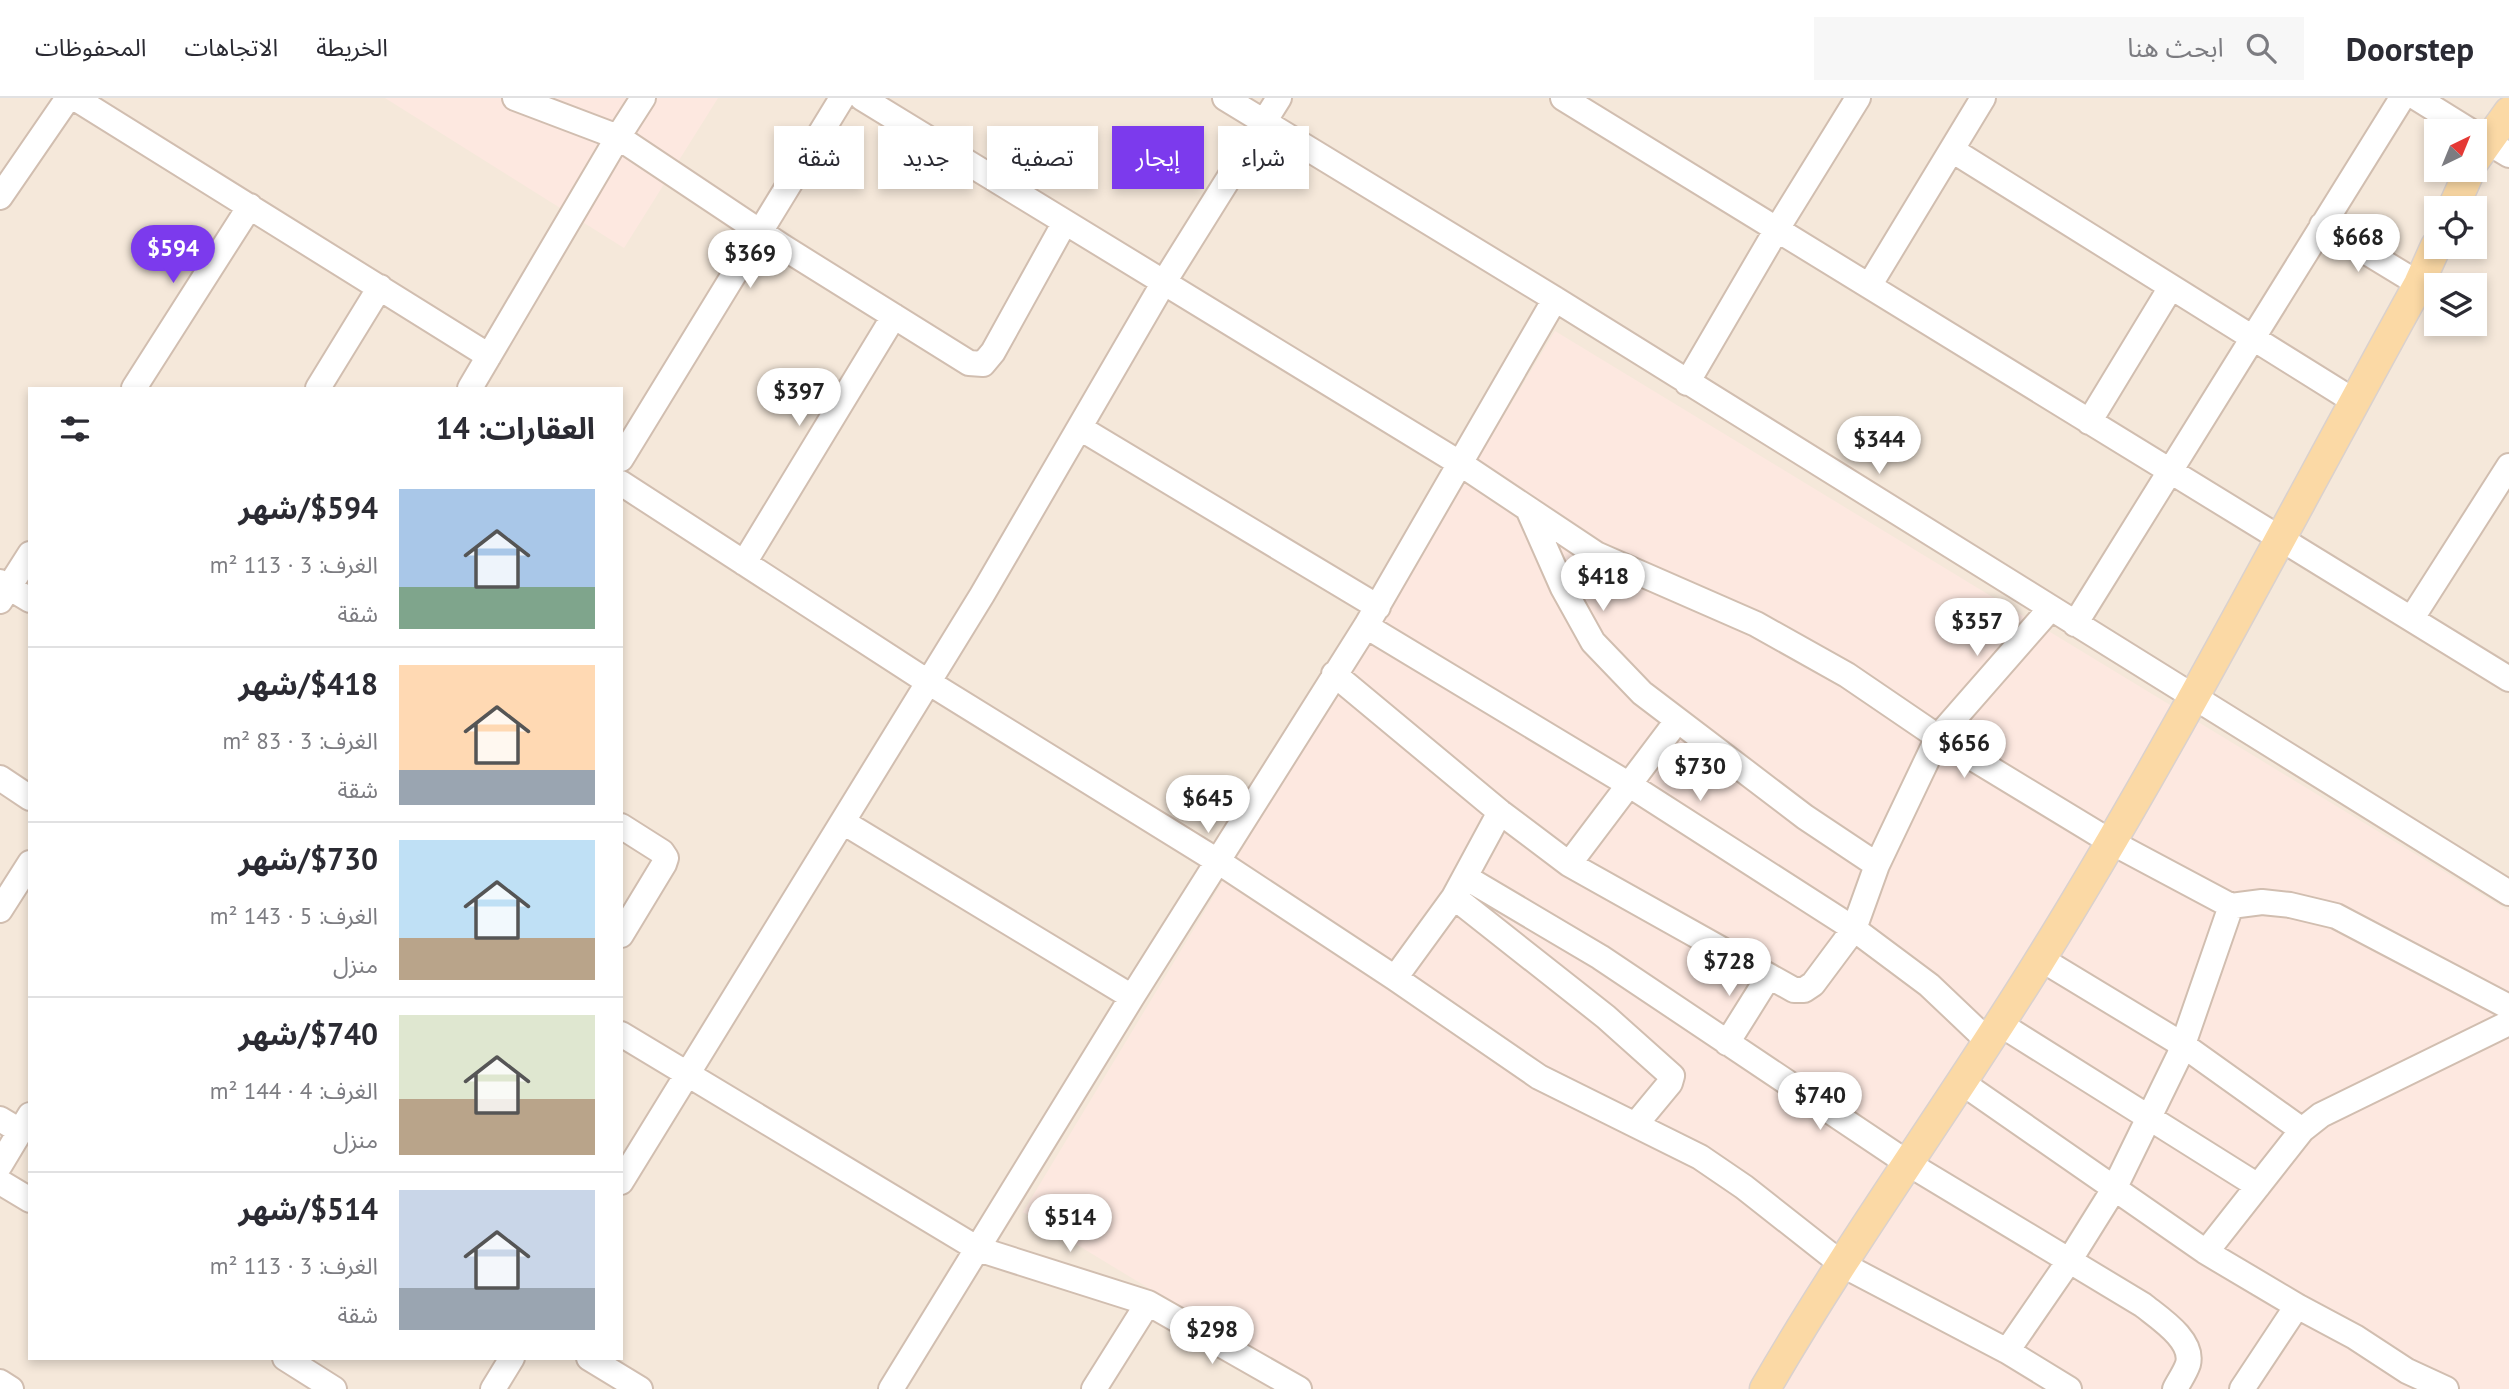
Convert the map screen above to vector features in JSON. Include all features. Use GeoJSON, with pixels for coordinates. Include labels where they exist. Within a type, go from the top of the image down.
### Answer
{"type":"FeatureCollection","features":[{"type":"Feature","properties":{"kind":"main road"},"geometry":{"type":"LineString","coordinates":[[2487,140],[2509,112]]}},
{"type":"Feature","properties":{"kind":"main road"},"geometry":{"type":"LineString","coordinates":[[1765,1389],[2041,959],[2110,842],[2280,539],[2430,259]]}},
{"type":"Feature","properties":{"kind":"street"},"geometry":{"type":"LineString","coordinates":[[0,197],[68,98]]}},
{"type":"Feature","properties":{"kind":"street"},"geometry":{"type":"LineString","coordinates":[[75,98],[489,356]]}},
{"type":"Feature","properties":{"kind":"street"},"geometry":{"type":"LineString","coordinates":[[515,98],[618,137],[759,232],[969,363],[983,364],[993,352],[1065,222]]}},
{"type":"Feature","properties":{"kind":"street"},"geometry":{"type":"LineString","coordinates":[[473,387],[643,98]]}},
{"type":"Feature","properties":{"kind":"street"},"geometry":{"type":"LineString","coordinates":[[623,456],[842,98]]}},
{"type":"Feature","properties":{"kind":"street"},"geometry":{"type":"LineString","coordinates":[[862,98],[1461,464],[1606,560],[1756,624],[1847,675],[1938,737],[2110,842],[2231,906],[2262,902],[2290,905],[2336,916],[2509,1007]]}},
{"type":"Feature","properties":{"kind":"street"},"geometry":{"type":"LineString","coordinates":[[1225,98],[1555,299],[2509,893]]}},
{"type":"Feature","properties":{"kind":"street"},"geometry":{"type":"LineString","coordinates":[[623,1179],[1001,564],[1164,282],[1279,98]]}},
{"type":"Feature","properties":{"kind":"street"},"geometry":{"type":"LineString","coordinates":[[1563,98],[2509,679]]}},
{"type":"Feature","properties":{"kind":"street"},"geometry":{"type":"LineString","coordinates":[[1687,383],[1858,98]]}},
{"type":"Feature","properties":{"kind":"street"},"geometry":{"type":"LineString","coordinates":[[1869,286],[1983,98]]}},
{"type":"Feature","properties":{"kind":"street"},"geometry":{"type":"LineString","coordinates":[[2075,624],[2170,473],[2252,335],[2402,98]]}},
{"type":"Feature","properties":{"kind":"street"},"geometry":{"type":"LineString","coordinates":[[2417,98],[2446,119]]}},
{"type":"Feature","properties":{"kind":"street"},"geometry":{"type":"LineString","coordinates":[[1952,150],[2354,401]]}},
{"type":"Feature","properties":{"kind":"street"},"geometry":{"type":"LineString","coordinates":[[135,387],[250,206]]}},
{"type":"Feature","properties":{"kind":"street"},"geometry":{"type":"LineString","coordinates":[[2322,225],[2418,285]]}},
{"type":"Feature","properties":{"kind":"street"},"geometry":{"type":"LineString","coordinates":[[319,387],[380,287]]}},
{"type":"Feature","properties":{"kind":"street"},"geometry":{"type":"LineString","coordinates":[[2089,422],[2171,287]]}},
{"type":"Feature","properties":{"kind":"street"},"geometry":{"type":"LineString","coordinates":[[891,1389],[1132,997],[1372,616],[1555,299]]}},
{"type":"Feature","properties":{"kind":"street"},"geometry":{"type":"LineString","coordinates":[[744,563],[894,316]]}},
{"type":"Feature","properties":{"kind":"street"},"geometry":{"type":"LineString","coordinates":[[1080,428],[1854,929],[1994,1032],[2148,1118],[2258,1186]]}},
{"type":"Feature","properties":{"kind":"street"},"geometry":{"type":"LineString","coordinates":[[2412,618],[2507,474]]}},
{"type":"Feature","properties":{"kind":"street"},"geometry":{"type":"LineString","coordinates":[[623,484],[928,682],[1219,862],[1539,1077],[1700,1157],[1744,1187],[1843,1265],[2007,1351],[2069,1389]]}},
{"type":"Feature","properties":{"kind":"street"},"geometry":{"type":"LineString","coordinates":[[1527,509],[1563,588],[1594,642],[1642,693],[1805,817],[1877,865]]}},
{"type":"Feature","properties":{"kind":"street"},"geometry":{"type":"LineString","coordinates":[[28,557],[3,590],[28,599]]}},
{"type":"Feature","properties":{"kind":"street"},"geometry":{"type":"LineString","coordinates":[[1334,674],[1500,812],[1569,864],[1794,990],[1804,990],[1813,984],[1854,929],[1877,865],[1938,737],[2050,608]]}},
{"type":"Feature","properties":{"kind":"street"},"geometry":{"type":"LineString","coordinates":[[1569,864],[1677,721]]}},
{"type":"Feature","properties":{"kind":"street"},"geometry":{"type":"LineString","coordinates":[[0,778],[28,797]]}},
{"type":"Feature","properties":{"kind":"street"},"geometry":{"type":"LineString","coordinates":[[1395,978],[1460,887],[1500,812]]}},
{"type":"Feature","properties":{"kind":"street"},"geometry":{"type":"LineString","coordinates":[[843,822],[1132,997]]}},
{"type":"Feature","properties":{"kind":"street"},"geometry":{"type":"LineString","coordinates":[[623,827],[662,852],[666,858],[623,932]]}},
{"type":"Feature","properties":{"kind":"street"},"geometry":{"type":"LineString","coordinates":[[0,910],[28,866]]}},
{"type":"Feature","properties":{"kind":"street"},"geometry":{"type":"LineString","coordinates":[[1460,887],[1600,957],[1909,1164],[2143,1305],[2180,1339],[2188,1351],[2188,1363],[2175,1389]]}},
{"type":"Feature","properties":{"kind":"street"},"geometry":{"type":"LineString","coordinates":[[1460,887],[1672,1076],[1670,1083],[1636,1124]]}},
{"type":"Feature","properties":{"kind":"street"},"geometry":{"type":"LineString","coordinates":[[2007,1351],[2069,1261],[2114,1189],[2183,1045],[2231,906]]}},
{"type":"Feature","properties":{"kind":"street"},"geometry":{"type":"LineString","coordinates":[[2041,959],[2183,1045],[2302,1130]]}},
{"type":"Feature","properties":{"kind":"street"},"geometry":{"type":"LineString","coordinates":[[1727,1043],[1769,976]]}},
{"type":"Feature","properties":{"kind":"street"},"geometry":{"type":"LineString","coordinates":[[2206,1252],[2302,1130],[2321,1115],[2509,1023]]}},
{"type":"Feature","properties":{"kind":"street"},"geometry":{"type":"LineString","coordinates":[[623,1035],[978,1249],[1148,1303],[1299,1389]]}},
{"type":"Feature","properties":{"kind":"street"},"geometry":{"type":"LineString","coordinates":[[1961,1082],[2206,1252],[2355,1337],[2407,1371],[2446,1389]]}},
{"type":"Feature","properties":{"kind":"street"},"geometry":{"type":"LineString","coordinates":[[0,1165],[17,1122]]}},
{"type":"Feature","properties":{"kind":"street"},"geometry":{"type":"LineString","coordinates":[[0,1182],[28,1199]]}},
{"type":"Feature","properties":{"kind":"street"},"geometry":{"type":"LineString","coordinates":[[1094,1389],[1148,1303]]}},
{"type":"Feature","properties":{"kind":"street"},"geometry":{"type":"LineString","coordinates":[[2242,1389],[2297,1306]]}},
{"type":"Feature","properties":{"kind":"street"},"geometry":{"type":"LineString","coordinates":[[288,1360],[334,1389]]}},
{"type":"Feature","properties":{"kind":"street"},"geometry":{"type":"LineString","coordinates":[[493,1389],[511,1360]]}},
{"type":"Feature","properties":{"kind":"street"},"geometry":{"type":"LineString","coordinates":[[592,1360],[640,1389]]}},
{"type":"Feature","properties":{"kind":"street"},"geometry":{"type":"LineString","coordinates":[[0,1382],[11,1389]]}},
{"type":"Feature","properties":{"kind":"shaded area"},"geometry":{"type":"Polygon","coordinates":[[[0,98],[2509,98],[2509,1389],[0,1389],[0,98]]]}},
{"type":"Feature","properties":{"kind":"shaded area"},"geometry":{"type":"Polygon","coordinates":[[[385,98],[718,98],[624,248],[385,98]]]}},
{"type":"Feature","properties":{"kind":"shaded area"},"geometry":{"type":"Polygon","coordinates":[[[1555,331],[2509,911],[2509,1389],[1315,1389],[1023,1212],[1555,331]]]}}]}
